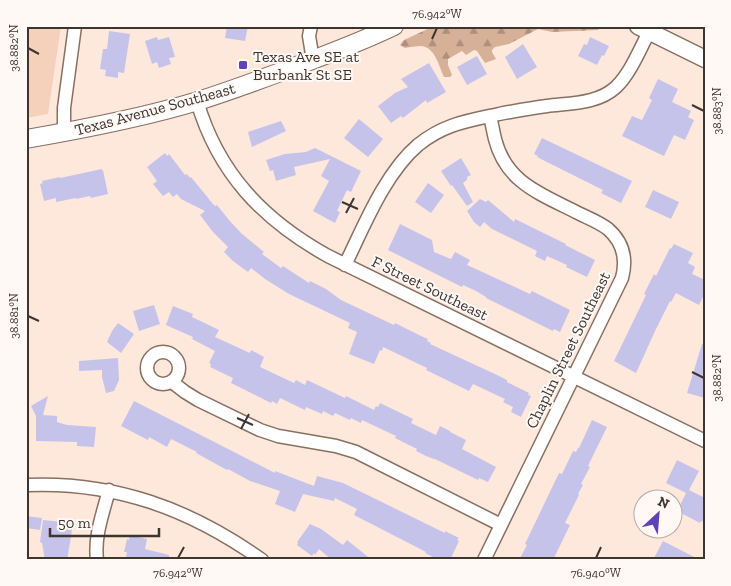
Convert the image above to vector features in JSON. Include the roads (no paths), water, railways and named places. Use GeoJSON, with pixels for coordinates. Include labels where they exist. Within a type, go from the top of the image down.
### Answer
{"type":"FeatureCollection","features":[{"type":"Feature","properties":{"kind":"main road","name":"Texas Avenue Southeast"},"geometry":{"type":"LineString","coordinates":[[26,139],[64,133],[197,101],[313,60],[394,26]]}},
{"type":"Feature","properties":{"kind":"street"},"geometry":{"type":"LineString","coordinates":[[64,133],[64,108],[75,26]]}},
{"type":"Feature","properties":{"kind":"street"},"geometry":{"type":"LineString","coordinates":[[311,26],[310,36],[313,60]]}},
{"type":"Feature","properties":{"kind":"street"},"geometry":{"type":"LineString","coordinates":[[345,265],[389,179],[409,154],[422,142],[442,130],[466,120],[604,96],[621,82],[643,29],[705,59]]}},
{"type":"Feature","properties":{"kind":"street","name":"F Street Southeast"},"geometry":{"type":"LineString","coordinates":[[197,101],[204,123],[219,155],[235,179],[248,195],[274,220],[307,245],[705,442]]}},
{"type":"Feature","properties":{"kind":"street","name":"Chaplin Street Southeast"},"geometry":{"type":"LineString","coordinates":[[484,560],[622,278],[625,260],[622,248],[613,233],[603,225],[532,190],[518,179],[507,167],[497,148],[490,116]]}},
{"type":"Feature","properties":{"kind":"street"},"geometry":{"type":"LineString","coordinates":[[172,382],[190,396],[247,425],[278,436],[336,446],[356,452],[501,525]]}},
{"type":"Feature","properties":{"kind":"street"},"geometry":{"type":"LineString","coordinates":[[26,485],[69,485],[109,490],[149,501],[177,512],[226,536],[262,560]]}},
{"type":"Feature","properties":{"kind":"street"},"geometry":{"type":"LineString","coordinates":[[97,560],[98,535],[109,490]]}},
{"type":"Feature","properties":{"kind":"place","name":"Texas Ave SE at Burbank St SE"},"geometry":{"type":"Point","coordinates":[243,65]}}]}
